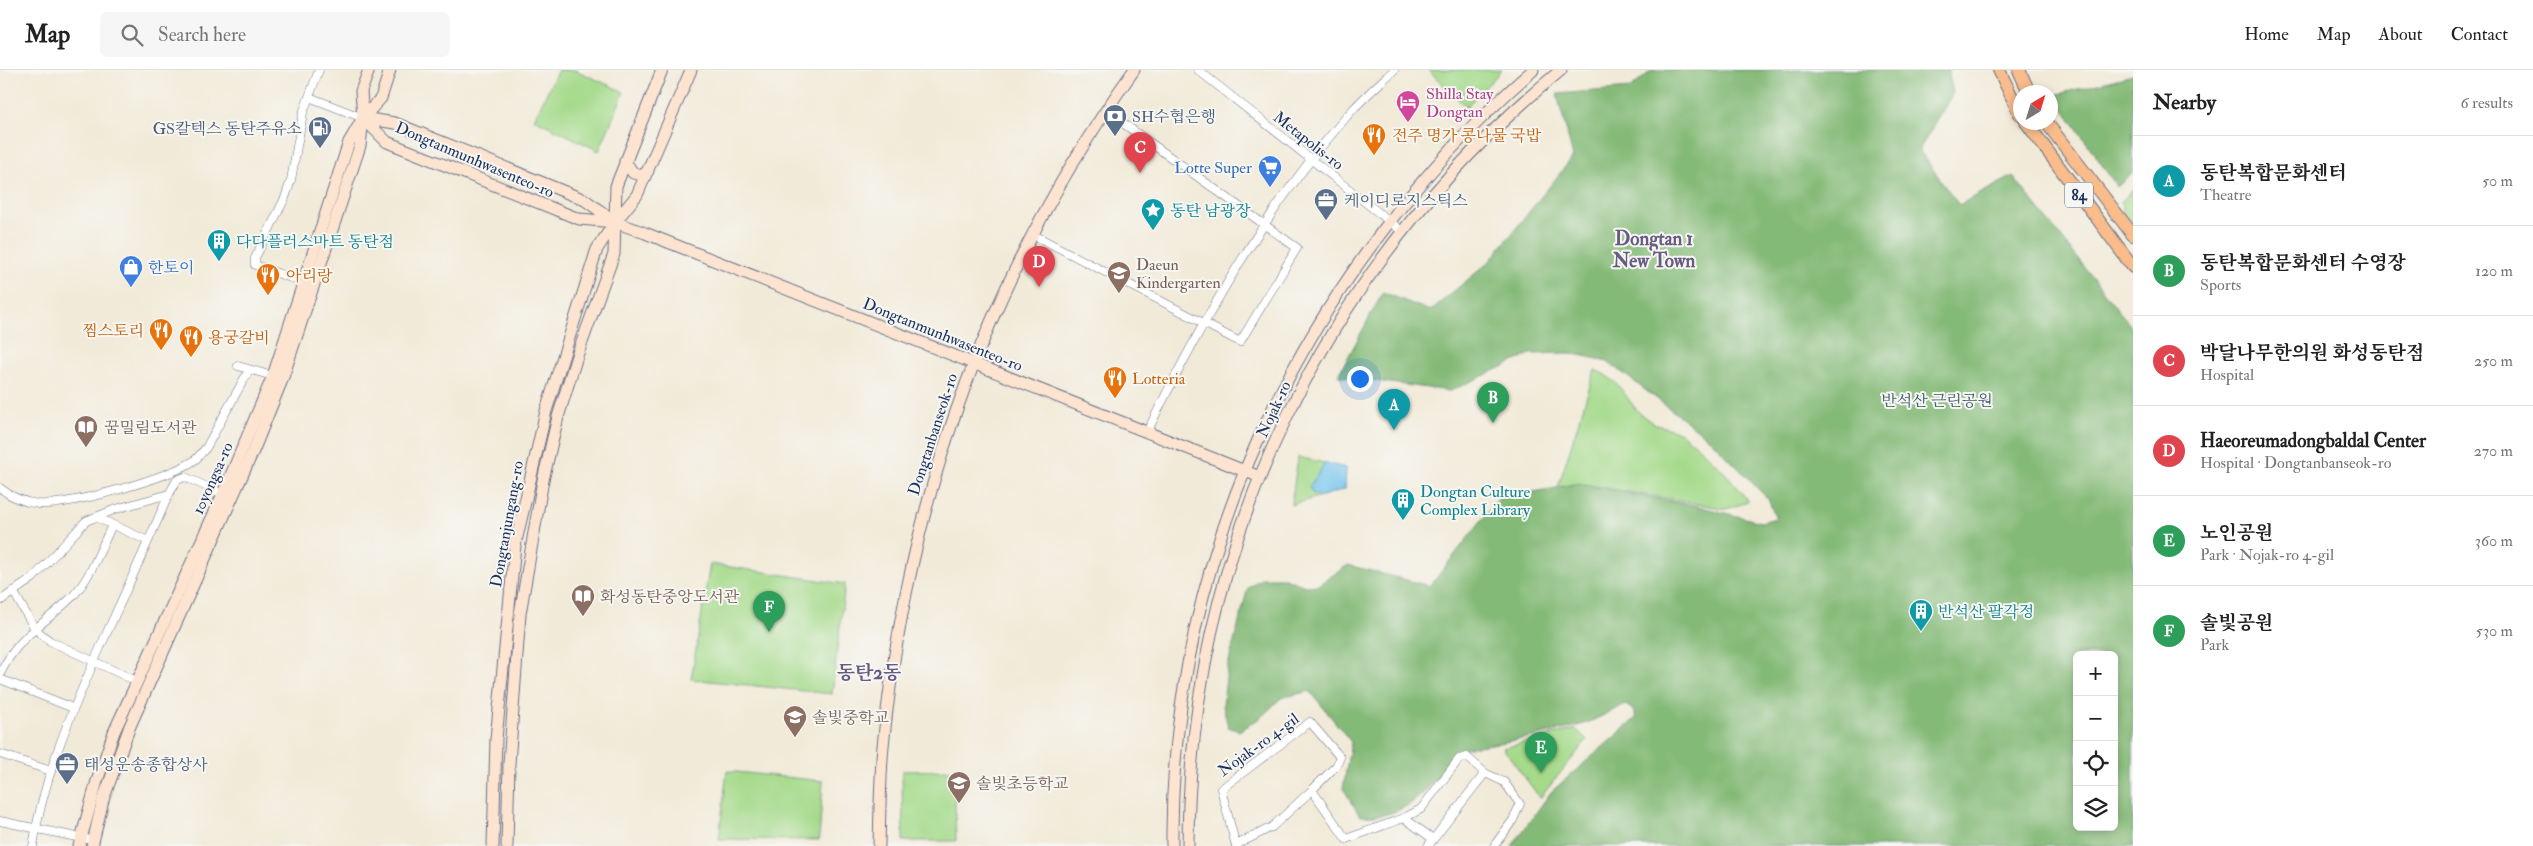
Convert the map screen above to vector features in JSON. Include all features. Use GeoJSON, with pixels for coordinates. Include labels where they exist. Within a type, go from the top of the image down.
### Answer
{"type":"FeatureCollection","features":[{"type":"Feature","properties":{"kind":"main road"},"geometry":{"type":"LineString","coordinates":[[1999,70],[2013,99]]}},
{"type":"Feature","properties":{"kind":"main road"},"geometry":{"type":"LineString","coordinates":[[2019,70],[2026,85]]}},
{"type":"Feature","properties":{"kind":"main road","name":"84"},"geometry":{"type":"LineString","coordinates":[[2032,130],[2133,267]]}},
{"type":"Feature","properties":{"kind":"main road","name":"84"},"geometry":{"type":"LineString","coordinates":[[2052,130],[2133,235]]}},
{"type":"Feature","properties":{"kind":"street"},"geometry":{"type":"LineString","coordinates":[[302,282],[255,265],[264,238],[285,198],[291,180],[298,132],[319,70]]}},
{"type":"Feature","properties":{"kind":"street","name":"10yongsa-ro"},"geometry":{"type":"LineString","coordinates":[[92,843],[103,800],[130,726],[239,485],[278,378],[360,146],[363,118],[361,91],[369,70]]}},
{"type":"Feature","properties":{"kind":"street","name":"10yongsa-ro"},"geometry":{"type":"LineString","coordinates":[[80,842],[106,752],[136,681],[278,378],[302,282],[348,142],[363,118],[381,98],[390,70]]}},
{"type":"Feature","properties":{"kind":"street","name":"Dongtanjungang-ro"},"geometry":{"type":"LineString","coordinates":[[507,846],[514,678],[520,614],[532,535],[558,417],[594,304],[614,254],[616,186],[662,70]]}},
{"type":"Feature","properties":{"kind":"street","name":"Dongtanjungang-ro"},"geometry":{"type":"LineString","coordinates":[[493,846],[493,791],[498,721],[515,546],[539,437],[597,249],[615,222],[637,195],[691,70]]}},
{"type":"Feature","properties":{"kind":"street","name":"Dongtanbanseok-ro"},"geometry":{"type":"LineString","coordinates":[[879,846],[883,746],[915,545],[941,455],[972,363],[1001,296],[1032,234],[1068,170],[1134,70]]}},
{"type":"Feature","properties":{"kind":"street","name":"Metapolis-ro"},"geometry":{"type":"LineString","coordinates":[[1198,70],[1403,232]]}},
{"type":"Feature","properties":{"kind":"street"},"geometry":{"type":"LineString","coordinates":[[1147,432],[1204,322],[1264,225],[1348,115],[1394,70]]}},
{"type":"Feature","properties":{"kind":"street","name":"Nojak-ro"},"geometry":{"type":"LineString","coordinates":[[1188,846],[1190,786],[1199,700],[1210,638],[1241,528],[1281,427],[1332,332],[1372,270],[1448,178],[1492,132],[1536,90],[1561,70]]}},
{"type":"Feature","properties":{"kind":"street","name":"Nojak-ro"},"geometry":{"type":"LineString","coordinates":[[1172,846],[1174,788],[1187,676],[1203,602],[1226,522],[1267,420],[1322,314],[1388,221],[1432,167],[1480,118],[1529,73]]}},
{"type":"Feature","properties":{"kind":"street"},"geometry":{"type":"LineString","coordinates":[[309,97],[363,118]]}},
{"type":"Feature","properties":{"kind":"street"},"geometry":{"type":"LineString","coordinates":[[1032,234],[1240,342],[1297,248],[1106,111]]}},
{"type":"Feature","properties":{"kind":"street","name":"Dongtanmunhwasenteo-ro"},"geometry":{"type":"LineString","coordinates":[[363,118],[387,142],[579,219],[615,222]]}},
{"type":"Feature","properties":{"kind":"street","name":"Dongtanmunhwasenteo-ro"},"geometry":{"type":"LineString","coordinates":[[363,118],[395,122],[585,200],[615,222],[1260,477]]}},
{"type":"Feature","properties":{"kind":"street"},"geometry":{"type":"LineString","coordinates":[[625,161],[633,173],[643,175],[648,171]]}},
{"type":"Feature","properties":{"kind":"street"},"geometry":{"type":"LineString","coordinates":[[1359,260],[1369,262],[1372,270]]}},
{"type":"Feature","properties":{"kind":"street"},"geometry":{"type":"LineString","coordinates":[[238,366],[278,378]]}},
{"type":"Feature","properties":{"kind":"street"},"geometry":{"type":"LineString","coordinates":[[0,488],[22,501],[39,504],[58,503],[157,477],[186,465],[196,459],[206,448],[249,370]]}},
{"type":"Feature","properties":{"kind":"street"},"geometry":{"type":"LineString","coordinates":[[1267,420],[1273,428],[1281,427]]}},
{"type":"Feature","properties":{"kind":"street"},"geometry":{"type":"LineString","coordinates":[[33,846],[35,828],[51,771],[73,708],[169,494],[177,480],[185,477],[223,494]]}},
{"type":"Feature","properties":{"kind":"street"},"geometry":{"type":"LineString","coordinates":[[0,601],[33,578],[86,521],[169,494]]}},
{"type":"Feature","properties":{"kind":"street"},"geometry":{"type":"LineString","coordinates":[[96,517],[148,541]]}},
{"type":"Feature","properties":{"kind":"street"},"geometry":{"type":"LineString","coordinates":[[1226,522],[1235,519],[1241,528]]}},
{"type":"Feature","properties":{"kind":"street"},"geometry":{"type":"LineString","coordinates":[[0,674],[18,644],[74,595],[87,576],[112,525]]}},
{"type":"Feature","properties":{"kind":"street"},"geometry":{"type":"LineString","coordinates":[[13,591],[35,629],[50,641],[136,681]]}},
{"type":"Feature","properties":{"kind":"street"},"geometry":{"type":"LineString","coordinates":[[0,679],[73,708]]}},
{"type":"Feature","properties":{"kind":"street","name":"Nojak-ro 4-gil"},"geometry":{"type":"LineString","coordinates":[[1310,722],[1340,757],[1337,766],[1272,827],[1236,846],[1221,789],[1310,722]]}},
{"type":"Feature","properties":{"kind":"street"},"geometry":{"type":"LineString","coordinates":[[0,754],[51,771]]}},
{"type":"Feature","properties":{"kind":"street"},"geometry":{"type":"LineString","coordinates":[[1312,790],[1346,843],[1421,809],[1459,759],[1467,757],[1485,773],[1504,782],[1520,804],[1513,820],[1494,846]]}},
{"type":"Feature","properties":{"kind":"street"},"geometry":{"type":"LineString","coordinates":[[1404,818],[1431,843],[1485,773]]}},
{"type":"Feature","properties":{"kind":"street"},"geometry":{"type":"LineString","coordinates":[[0,822],[35,828],[80,842],[92,843]]}},
{"type":"Feature","properties":{"kind":"green space"},"geometry":{"type":"Polygon","coordinates":[[[558,70],[575,70],[624,92],[599,151],[534,119],[558,70]]]}},
{"type":"Feature","properties":{"kind":"green space"},"geometry":{"type":"Polygon","coordinates":[[[1428,70],[1502,70],[1466,107],[1428,70]]]}},
{"type":"Feature","properties":{"kind":"green space","name":"반석산 근린공원"},"geometry":{"type":"Polygon","coordinates":[[[1652,70],[1948,70],[1953,93],[1919,150],[1959,205],[2013,176],[2130,325],[2133,332],[2133,846],[1512,846],[1551,792],[1636,718],[1634,711],[1626,705],[1586,723],[1566,729],[1521,739],[1461,748],[1419,797],[1394,812],[1378,816],[1360,816],[1343,788],[1351,742],[1310,691],[1281,698],[1260,718],[1239,731],[1228,727],[1223,705],[1227,669],[1248,587],[1262,578],[1285,578],[1305,586],[1318,585],[1348,565],[1430,586],[1499,498],[1579,484],[1697,506],[1761,522],[1776,518],[1768,499],[1711,440],[1607,361],[1570,353],[1531,354],[1450,391],[1338,376],[1383,292],[1430,311],[1489,262],[1573,157],[1557,94],[1631,88],[1652,70]]]}},
{"type":"Feature","properties":{"kind":"green space"},"geometry":{"type":"Polygon","coordinates":[[[2133,75],[2133,173],[2117,187],[2058,101],[2058,94],[2133,75]]]}},
{"type":"Feature","properties":{"kind":"green space"},"geometry":{"type":"Polygon","coordinates":[[[2133,189],[2133,228],[2123,216],[2121,202],[2133,189]]]}},
{"type":"Feature","properties":{"kind":"green space"},"geometry":{"type":"Polygon","coordinates":[[[1595,370],[1613,381],[1647,419],[1655,424],[1678,432],[1689,439],[1728,476],[1748,502],[1726,509],[1579,483],[1558,487],[1595,370]]]}},
{"type":"Feature","properties":{"kind":"green space"},"geometry":{"type":"Polygon","coordinates":[[[1298,457],[1346,468],[1345,489],[1291,505],[1298,457]]]}},
{"type":"Feature","properties":{"kind":"green space"},"geometry":{"type":"Polygon","coordinates":[[[710,564],[845,584],[832,694],[691,679],[710,564]]]}},
{"type":"Feature","properties":{"kind":"green space"},"geometry":{"type":"Polygon","coordinates":[[[1576,729],[1587,740],[1540,798],[1503,748],[1576,729]]]}},
{"type":"Feature","properties":{"kind":"green space"},"geometry":{"type":"Polygon","coordinates":[[[954,770],[956,841],[903,841],[902,771],[954,770]]]}},
{"type":"Feature","properties":{"kind":"green space"},"geometry":{"type":"Polygon","coordinates":[[[727,771],[823,781],[819,840],[719,839],[727,771]]]}},
{"type":"Feature","properties":{"kind":"water"},"geometry":{"type":"Polygon","coordinates":[[[1325,463],[1346,468],[1345,489],[1319,497],[1313,494],[1309,487],[1325,463]]]}},
{"type":"Feature","properties":{"kind":"place","name":"Shilla Stay Dongtan"},"geometry":{"type":"Point","coordinates":[1408,123]}},
{"type":"Feature","properties":{"kind":"place","name":"SH수협은행"},"geometry":{"type":"Point","coordinates":[1115,137]}},
{"type":"Feature","properties":{"kind":"place","name":"GS칼텍스 동탄주유소"},"geometry":{"type":"Point","coordinates":[320,149]}},
{"type":"Feature","properties":{"kind":"place","name":"전주 명가 콩나물 국밥"},"geometry":{"type":"Point","coordinates":[1374,156]}},
{"type":"Feature","properties":{"kind":"place","name":"박달나무한의원 화성동탄점"},"geometry":{"type":"Point","coordinates":[1140,173]}},
{"type":"Feature","properties":{"kind":"place","name":"Lotte Super"},"geometry":{"type":"Point","coordinates":[1270,188]}},
{"type":"Feature","properties":{"kind":"place","name":"케이디로지스틱스"},"geometry":{"type":"Point","coordinates":[1326,221]}},
{"type":"Feature","properties":{"kind":"place","name":"동탄 남광장"},"geometry":{"type":"Point","coordinates":[1153,231]}},
{"type":"Feature","properties":{"kind":"place","name":"다다플러스마트 동탄점"},"geometry":{"type":"Point","coordinates":[219,262]}},
{"type":"Feature","properties":{"kind":"place","name":"Haeoreumadongbaldal Center"},"geometry":{"type":"Point","coordinates":[1039,287]}},
{"type":"Feature","properties":{"kind":"place","name":"한토이"},"geometry":{"type":"Point","coordinates":[131,288]}},
{"type":"Feature","properties":{"kind":"place","name":"Daeun Kindergarten"},"geometry":{"type":"Point","coordinates":[1119,294]}},
{"type":"Feature","properties":{"kind":"place","name":"아리랑"},"geometry":{"type":"Point","coordinates":[268,296]}},
{"type":"Feature","properties":{"kind":"place","name":"찜스토리"},"geometry":{"type":"Point","coordinates":[161,351]}},
{"type":"Feature","properties":{"kind":"place","name":"용궁갈비"},"geometry":{"type":"Point","coordinates":[191,358]}},
{"type":"Feature","properties":{"kind":"place","name":"Lotteria"},"geometry":{"type":"Point","coordinates":[1115,399]}},
{"type":"Feature","properties":{"kind":"place","name":"동탄복합문화센터 수영장"},"geometry":{"type":"Point","coordinates":[1493,423]}},
{"type":"Feature","properties":{"kind":"place","name":"동탄복합문화센터"},"geometry":{"type":"Point","coordinates":[1394,430]}},
{"type":"Feature","properties":{"kind":"place","name":"꿈밀림도서관"},"geometry":{"type":"Point","coordinates":[86,448]}},
{"type":"Feature","properties":{"kind":"place","name":"Dongtan Culture Complex Library"},"geometry":{"type":"Point","coordinates":[1403,521]}},
{"type":"Feature","properties":{"kind":"place","name":"화성동탄중앙도서관"},"geometry":{"type":"Point","coordinates":[583,617]}},
{"type":"Feature","properties":{"kind":"place","name":"솔빛공원"},"geometry":{"type":"Point","coordinates":[769,632]}},
{"type":"Feature","properties":{"kind":"place","name":"반석산 팔각정"},"geometry":{"type":"Point","coordinates":[1921,632]}},
{"type":"Feature","properties":{"kind":"place","name":"솔빛중학교"},"geometry":{"type":"Point","coordinates":[795,738]}},
{"type":"Feature","properties":{"kind":"place","name":"노인공원"},"geometry":{"type":"Point","coordinates":[1541,773]}},
{"type":"Feature","properties":{"kind":"place","name":"태성운송종합상사"},"geometry":{"type":"Point","coordinates":[67,785]}},
{"type":"Feature","properties":{"kind":"place","name":"솔빛초등학교"},"geometry":{"type":"Point","coordinates":[959,804]}},
{"type":"Feature","properties":{"kind":"district","name":"Dongtan 1 New Town"},"geometry":{"type":"Point","coordinates":[1654,249]}},
{"type":"Feature","properties":{"kind":"district","name":"동탄2동"},"geometry":{"type":"Point","coordinates":[869,672]}}]}
